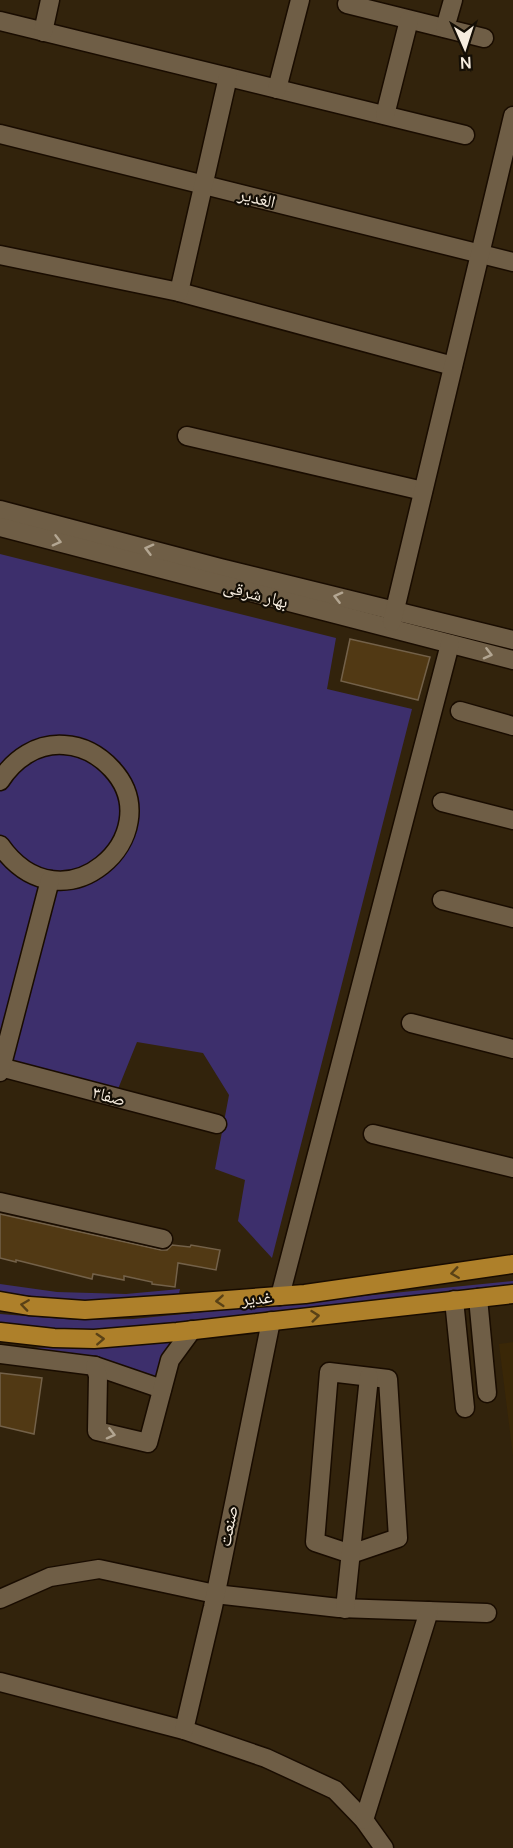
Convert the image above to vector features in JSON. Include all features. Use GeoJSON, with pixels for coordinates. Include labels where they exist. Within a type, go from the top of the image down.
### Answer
{"type":"FeatureCollection","features":[{"type":"Feature","properties":{"kind":"main road","name":"غدیر"},"geometry":{"type":"LineString","coordinates":[[0,1301],[29,1306],[85,1310],[280,1296],[513,1264]]}},
{"type":"Feature","properties":{"kind":"main road","name":"غدیر"},"geometry":{"type":"LineString","coordinates":[[0,1332],[54,1338],[94,1339],[513,1294]]}},
{"type":"Feature","properties":{"kind":"street"},"geometry":{"type":"LineString","coordinates":[[43,32],[50,0]]}},
{"type":"Feature","properties":{"kind":"street"},"geometry":{"type":"LineString","coordinates":[[277,89],[300,0]]}},
{"type":"Feature","properties":{"kind":"street"},"geometry":{"type":"LineString","coordinates":[[445,28],[453,0]]}},
{"type":"Feature","properties":{"kind":"street"},"geometry":{"type":"LineString","coordinates":[[347,4],[375,5],[409,20],[484,38]]}},
{"type":"Feature","properties":{"kind":"street"},"geometry":{"type":"LineString","coordinates":[[386,115],[409,20]]}},
{"type":"Feature","properties":{"kind":"street"},"geometry":{"type":"LineString","coordinates":[[0,21],[465,135]]}},
{"type":"Feature","properties":{"kind":"street"},"geometry":{"type":"LineString","coordinates":[[180,292],[228,77]]}},
{"type":"Feature","properties":{"kind":"street"},"geometry":{"type":"LineString","coordinates":[[391,629],[480,254],[510,144],[513,116]]}},
{"type":"Feature","properties":{"kind":"street","name":"الغدیر"},"geometry":{"type":"LineString","coordinates":[[0,134],[513,262]]}},
{"type":"Feature","properties":{"kind":"street"},"geometry":{"type":"LineString","coordinates":[[0,255],[180,292],[453,366]]}},
{"type":"Feature","properties":{"kind":"street"},"geometry":{"type":"LineString","coordinates":[[187,436],[423,491]]}},
{"type":"Feature","properties":{"kind":"street","name":"بهار شرقی"},"geometry":{"type":"LineString","coordinates":[[0,510],[220,568],[513,640]]}},
{"type":"Feature","properties":{"kind":"street","name":"بهار شرقی"},"geometry":{"type":"LineString","coordinates":[[0,527],[513,660]]}},
{"type":"Feature","properties":{"kind":"street"},"geometry":{"type":"LineString","coordinates":[[280,1296],[450,644]]}},
{"type":"Feature","properties":{"kind":"street"},"geometry":{"type":"LineString","coordinates":[[460,711],[513,726]]}},
{"type":"Feature","properties":{"kind":"street"},"geometry":{"type":"LineString","coordinates":[[0,781],[18,759],[31,751],[46,746],[78,747],[92,753],[116,773],[124,787],[128,802],[125,834],[114,855],[96,870],[82,877],[51,880],[35,876],[9,858],[0,845]]}},
{"type":"Feature","properties":{"kind":"street"},"geometry":{"type":"LineString","coordinates":[[442,802],[513,820]]}},
{"type":"Feature","properties":{"kind":"street"},"geometry":{"type":"LineString","coordinates":[[0,1069],[51,880]]}},
{"type":"Feature","properties":{"kind":"street"},"geometry":{"type":"LineString","coordinates":[[442,900],[513,918]]}},
{"type":"Feature","properties":{"kind":"street"},"geometry":{"type":"LineString","coordinates":[[411,1023],[513,1049]]}},
{"type":"Feature","properties":{"kind":"street","name":"صفا۳"},"geometry":{"type":"LineString","coordinates":[[0,1069],[217,1124]]}},
{"type":"Feature","properties":{"kind":"street"},"geometry":{"type":"LineString","coordinates":[[373,1134],[513,1168]]}},
{"type":"Feature","properties":{"kind":"street"},"geometry":{"type":"LineString","coordinates":[[0,1202],[163,1239]]}},
{"type":"Feature","properties":{"kind":"street"},"geometry":{"type":"LineString","coordinates":[[478,1298],[487,1392]]}},
{"type":"Feature","properties":{"kind":"street"},"geometry":{"type":"LineString","coordinates":[[454,1300],[465,1408]]}},
{"type":"Feature","properties":{"kind":"street","name":"صنعت"},"geometry":{"type":"LineString","coordinates":[[184,1730],[215,1594],[271,1321]]}},
{"type":"Feature","properties":{"kind":"street"},"geometry":{"type":"LineString","coordinates":[[95,1366],[98,1376],[97,1431],[148,1443],[170,1360],[192,1330]]}},
{"type":"Feature","properties":{"kind":"street"},"geometry":{"type":"LineString","coordinates":[[3,1351],[95,1366],[162,1389]]}},
{"type":"Feature","properties":{"kind":"street"},"geometry":{"type":"LineString","coordinates":[[329,1372],[388,1379],[398,1538],[351,1554],[315,1542],[329,1372]]}},
{"type":"Feature","properties":{"kind":"street"},"geometry":{"type":"LineString","coordinates":[[345,1609],[369,1377]]}},
{"type":"Feature","properties":{"kind":"street"},"geometry":{"type":"LineString","coordinates":[[0,1599],[50,1577],[99,1569],[215,1594],[345,1609],[487,1613]]}},
{"type":"Feature","properties":{"kind":"street"},"geometry":{"type":"LineString","coordinates":[[364,1820],[429,1611]]}},
{"type":"Feature","properties":{"kind":"street"},"geometry":{"type":"LineString","coordinates":[[0,1682],[184,1730],[266,1758],[335,1790],[364,1820],[384,1848]]}},
{"type":"Feature","properties":{"kind":"shaded area"},"geometry":{"type":"Polygon","coordinates":[[[0,554],[336,638],[327,689],[412,709],[272,1258],[238,1221],[245,1180],[215,1169],[229,1095],[203,1053],[137,1042],[118,1089],[0,1060],[0,554]]]}},
{"type":"Feature","properties":{"kind":"shaded area"},"geometry":{"type":"Polygon","coordinates":[[[513,1281],[513,1291],[92,1332],[0,1323],[0,1314],[77,1320],[133,1319],[513,1281]]]}},
{"type":"Feature","properties":{"kind":"shaded area"},"geometry":{"type":"Polygon","coordinates":[[[0,1284],[57,1292],[126,1294],[180,1289],[178,1298],[120,1302],[71,1301],[0,1292],[0,1284]]]}},
{"type":"Feature","properties":{"kind":"shaded area"},"geometry":{"type":"Polygon","coordinates":[[[182,1335],[159,1384],[102,1364],[33,1348],[103,1345],[182,1335]]]}},
{"type":"Feature","properties":{"kind":"shaded area"},"geometry":{"type":"Polygon","coordinates":[[[513,1342],[513,1456],[499,1344],[513,1342]]]}},
{"type":"Feature","properties":{"kind":"building"},"geometry":{"type":"Polygon","coordinates":[[[350,639],[430,657],[418,700],[341,681],[350,639]]]}},
{"type":"Feature","properties":{"kind":"building"},"geometry":{"type":"Polygon","coordinates":[[[0,1214],[161,1250],[167,1250],[172,1245],[190,1247],[191,1245],[220,1250],[216,1270],[178,1263],[175,1287],[152,1284],[152,1282],[124,1276],[124,1280],[93,1274],[92,1279],[0,1258],[0,1214]]]}},
{"type":"Feature","properties":{"kind":"building"},"geometry":{"type":"Polygon","coordinates":[[[0,1373],[42,1378],[34,1434],[0,1426],[0,1373]]]}}]}
